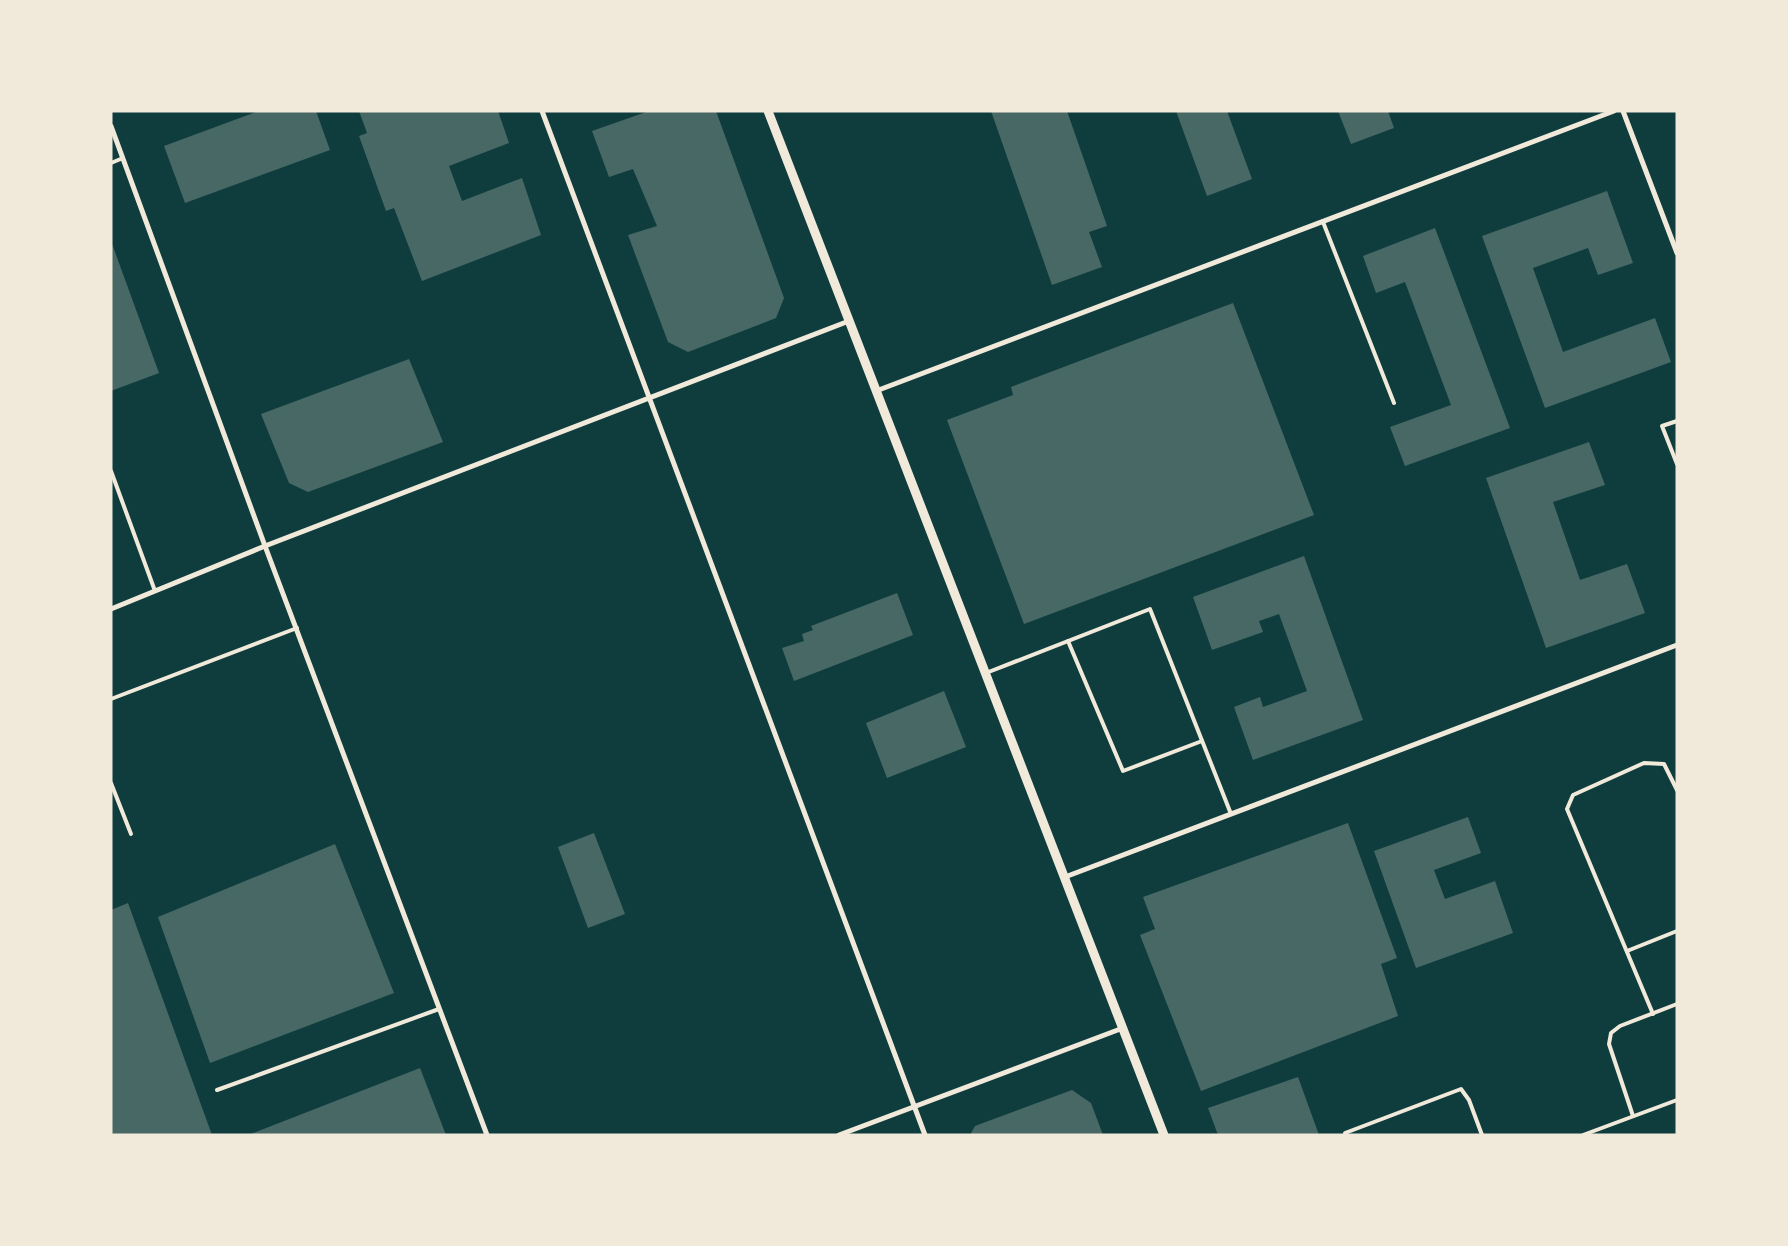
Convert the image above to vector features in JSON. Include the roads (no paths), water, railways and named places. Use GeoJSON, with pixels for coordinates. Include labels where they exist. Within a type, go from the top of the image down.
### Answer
{"type":"FeatureCollection","features":[{"type":"Feature","properties":{"kind":"street"},"geometry":{"type":"LineString","coordinates":[[542,111],[925,1135]]}},
{"type":"Feature","properties":{"kind":"street"},"geometry":{"type":"LineString","coordinates":[[768,111],[1164,1135]]}},
{"type":"Feature","properties":{"kind":"street"},"geometry":{"type":"LineString","coordinates":[[876,391],[1614,111]]}},
{"type":"Feature","properties":{"kind":"street"},"geometry":{"type":"LineString","coordinates":[[1623,111],[1677,253]]}},
{"type":"Feature","properties":{"kind":"street"},"geometry":{"type":"LineString","coordinates":[[111,126],[486,1135]]}},
{"type":"Feature","properties":{"kind":"street"},"geometry":{"type":"LineString","coordinates":[[111,609],[266,546],[849,321]]}},
{"type":"Feature","properties":{"kind":"street"},"geometry":{"type":"LineString","coordinates":[[1065,877],[1677,645]]}},
{"type":"Feature","properties":{"kind":"street"},"geometry":{"type":"LineString","coordinates":[[839,1135],[1123,1028]]}},
{"type":"Feature","properties":{"kind":"lane"},"geometry":{"type":"LineString","coordinates":[[111,163],[123,158]]}},
{"type":"Feature","properties":{"kind":"lane"},"geometry":{"type":"LineString","coordinates":[[1323,222],[1394,403]]}},
{"type":"Feature","properties":{"kind":"lane"},"geometry":{"type":"LineString","coordinates":[[1677,421],[1662,426],[1677,464]]}},
{"type":"Feature","properties":{"kind":"lane"},"geometry":{"type":"LineString","coordinates":[[111,471],[155,591]]}},
{"type":"Feature","properties":{"kind":"lane"},"geometry":{"type":"LineString","coordinates":[[986,673],[1150,609],[1231,814]]}},
{"type":"Feature","properties":{"kind":"lane"},"geometry":{"type":"LineString","coordinates":[[111,699],[296,628]]}},
{"type":"Feature","properties":{"kind":"lane"},"geometry":{"type":"LineString","coordinates":[[1068,641],[1123,772],[1202,741]]}},
{"type":"Feature","properties":{"kind":"lane"},"geometry":{"type":"LineString","coordinates":[[1653,1014],[1567,809],[1572,795],[1644,763],[1664,764],[1677,790]]}},
{"type":"Feature","properties":{"kind":"lane"},"geometry":{"type":"LineString","coordinates":[[111,783],[131,834]]}},
{"type":"Feature","properties":{"kind":"lane"},"geometry":{"type":"LineString","coordinates":[[1627,951],[1677,931]]}},
{"type":"Feature","properties":{"kind":"lane"},"geometry":{"type":"LineString","coordinates":[[1633,1116],[1609,1044],[1611,1033],[1620,1026],[1677,1004]]}},
{"type":"Feature","properties":{"kind":"lane"},"geometry":{"type":"LineString","coordinates":[[217,1090],[439,1009]]}},
{"type":"Feature","properties":{"kind":"lane"},"geometry":{"type":"LineString","coordinates":[[1345,1133],[1461,1089],[1469,1100],[1482,1135]]}},
{"type":"Feature","properties":{"kind":"lane"},"geometry":{"type":"LineString","coordinates":[[1583,1135],[1677,1100]]}}]}
